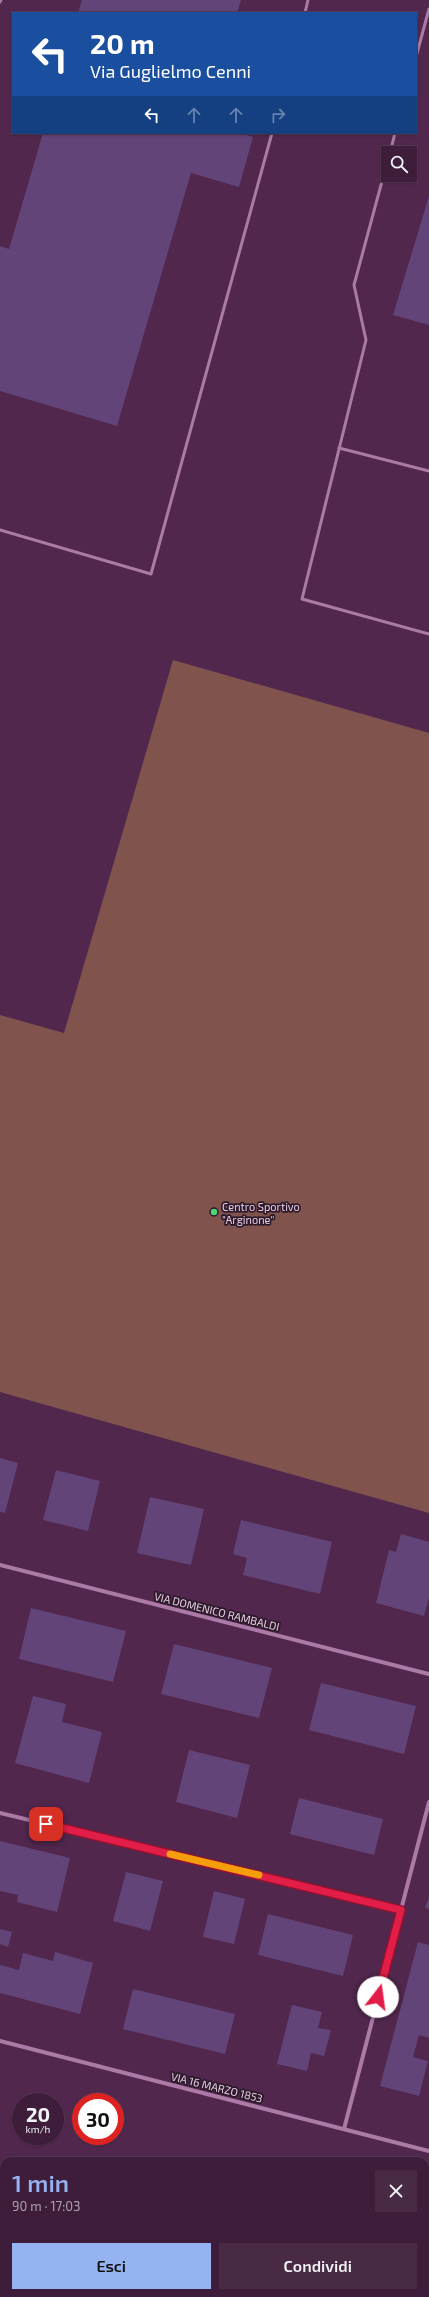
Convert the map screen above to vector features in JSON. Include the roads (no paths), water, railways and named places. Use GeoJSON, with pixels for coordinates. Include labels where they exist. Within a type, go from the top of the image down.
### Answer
{"type":"FeatureCollection","features":[{"type":"Feature","properties":{"kind":"street","name":"VIA DOMENICO RAMBALDI"},"geometry":{"type":"LineString","coordinates":[[0,1565],[429,1674]]}},
{"type":"Feature","properties":{"kind":"street"},"geometry":{"type":"LineString","coordinates":[[344,2129],[429,1802]]}},
{"type":"Feature","properties":{"kind":"street"},"geometry":{"type":"LineString","coordinates":[[0,1813],[401,1910]]}},
{"type":"Feature","properties":{"kind":"street","name":"VIA 16 MARZO 1853"},"geometry":{"type":"LineString","coordinates":[[0,2041],[429,2151]]}},
{"type":"Feature","properties":{"kind":"lane"},"geometry":{"type":"LineString","coordinates":[[305,12],[308,0]]}},
{"type":"Feature","properties":{"kind":"lane"},"geometry":{"type":"LineString","coordinates":[[417,53],[429,10]]}},
{"type":"Feature","properties":{"kind":"lane"},"geometry":{"type":"LineString","coordinates":[[0,530],[151,574],[272,134]]}},
{"type":"Feature","properties":{"kind":"lane"},"geometry":{"type":"LineString","coordinates":[[392,146],[395,134]]}},
{"type":"Feature","properties":{"kind":"lane"},"geometry":{"type":"LineString","coordinates":[[382,182],[354,285],[366,340],[302,598],[429,634]]}},
{"type":"Feature","properties":{"kind":"lane"},"geometry":{"type":"LineString","coordinates":[[339,448],[429,471]]}},
{"type":"Feature","properties":{"kind":"place","name":"Centro Sportivo \"Arginone\""},"geometry":{"type":"Point","coordinates":[214,1212]}}]}
